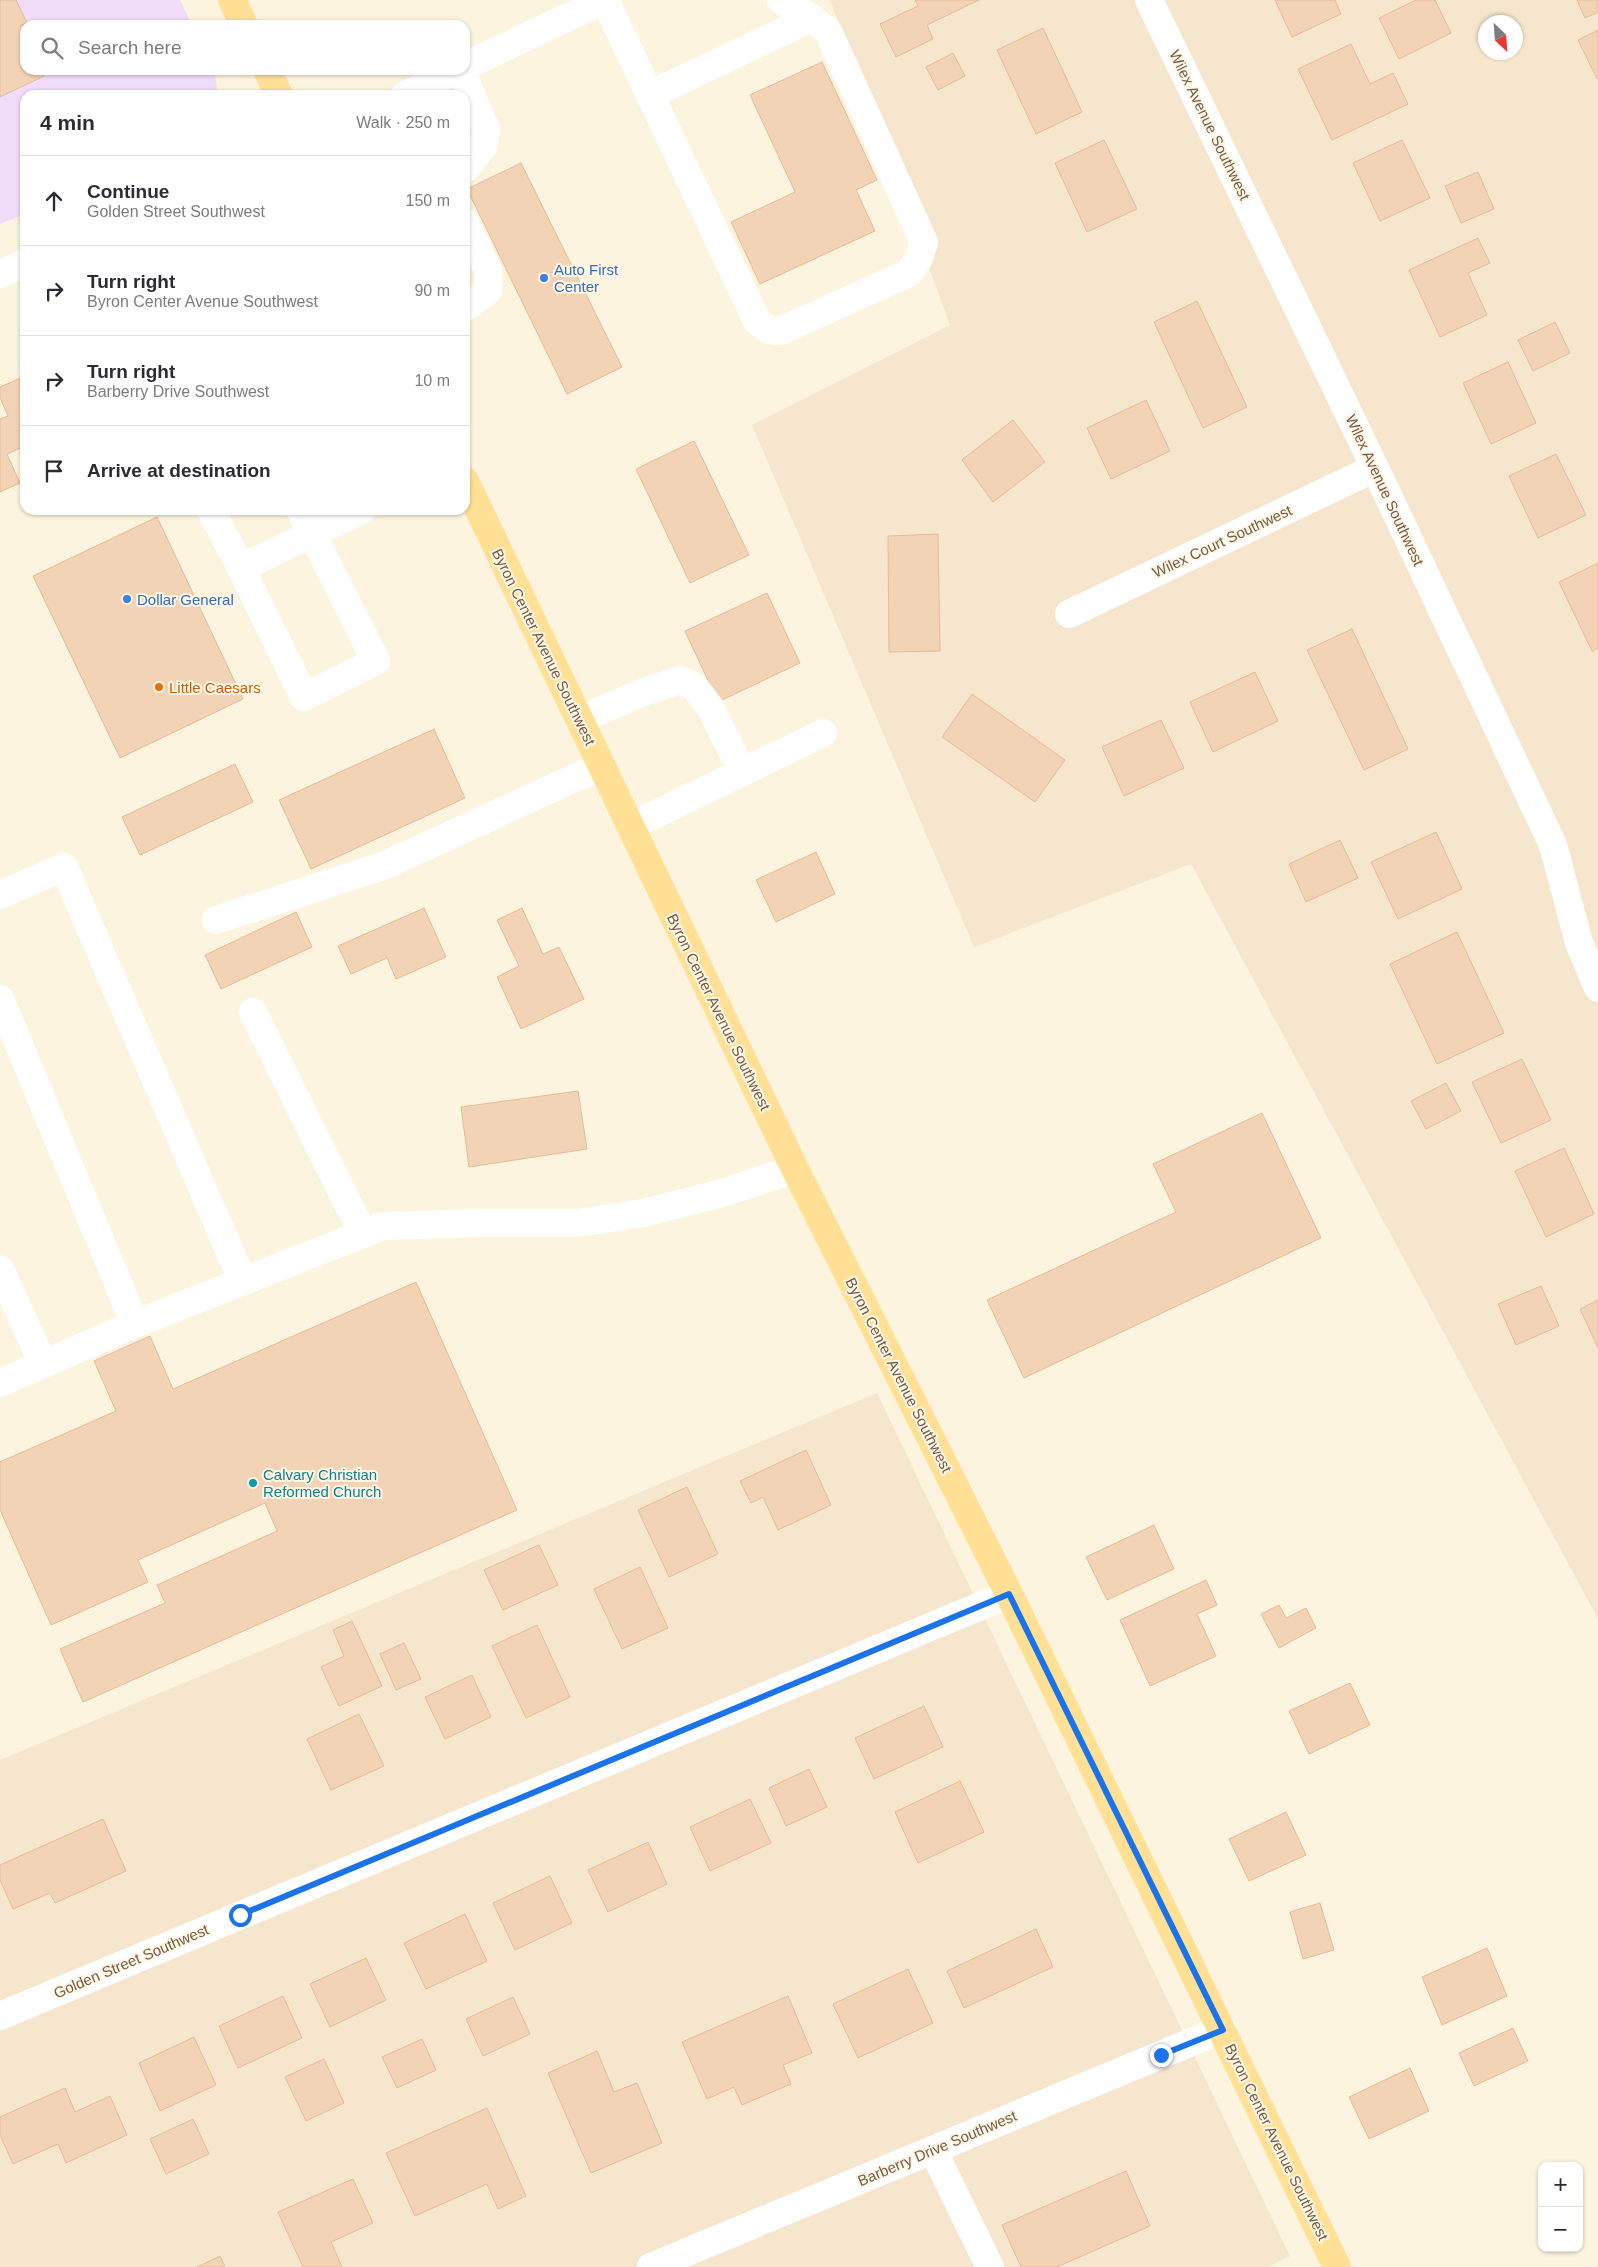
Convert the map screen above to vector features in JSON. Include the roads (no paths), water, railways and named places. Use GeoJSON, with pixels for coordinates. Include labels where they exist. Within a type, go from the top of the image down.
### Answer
{"type":"FeatureCollection","features":[{"type":"Feature","properties":{"kind":"main road"},"geometry":{"type":"LineString","coordinates":[[232,0],[242,20]]}},
{"type":"Feature","properties":{"kind":"main road"},"geometry":{"type":"LineString","coordinates":[[269,75],[277,90]]}},
{"type":"Feature","properties":{"kind":"main road","name":"Byron Center Avenue Southwest"},"geometry":{"type":"LineString","coordinates":[[470,491],[795,1169],[1009,1594],[1337,2267]]}},
{"type":"Feature","properties":{"kind":"street"},"geometry":{"type":"LineString","coordinates":[[470,63],[559,9],[604,0],[757,321],[769,330],[780,331],[908,273],[920,258],[924,242],[828,31],[812,18],[781,0]]}},
{"type":"Feature","properties":{"kind":"street","name":"Wilex Avenue Southwest"},"geometry":{"type":"LineString","coordinates":[[1150,0],[1375,468],[1553,845],[1579,943],[1598,988]]}},
{"type":"Feature","properties":{"kind":"street"},"geometry":{"type":"LineString","coordinates":[[650,96],[812,18]]}},
{"type":"Feature","properties":{"kind":"street"},"geometry":{"type":"LineString","coordinates":[[415,90],[447,75]]}},
{"type":"Feature","properties":{"kind":"street"},"geometry":{"type":"LineString","coordinates":[[463,75],[469,90]]}},
{"type":"Feature","properties":{"kind":"street"},"geometry":{"type":"LineString","coordinates":[[470,92],[486,130],[483,147],[470,163]]}},
{"type":"Feature","properties":{"kind":"street"},"geometry":{"type":"LineString","coordinates":[[470,232],[488,270],[488,291],[470,304]]}},
{"type":"Feature","properties":{"kind":"street"},"geometry":{"type":"LineString","coordinates":[[0,274],[20,265]]}},
{"type":"Feature","properties":{"kind":"street","name":"Wilex Court Southwest"},"geometry":{"type":"LineString","coordinates":[[1068,614],[1375,468]]}},
{"type":"Feature","properties":{"kind":"street"},"geometry":{"type":"LineString","coordinates":[[214,515],[304,697],[376,661],[306,522]]}},
{"type":"Feature","properties":{"kind":"street"},"geometry":{"type":"LineString","coordinates":[[241,568],[306,522],[339,515]]}},
{"type":"Feature","properties":{"kind":"street"},"geometry":{"type":"LineString","coordinates":[[579,720],[650,689],[680,680],[694,686],[710,708],[742,772]]}},
{"type":"Feature","properties":{"kind":"street"},"geometry":{"type":"LineString","coordinates":[[630,826],[823,733]]}},
{"type":"Feature","properties":{"kind":"street"},"geometry":{"type":"LineString","coordinates":[[216,920],[383,866],[601,766]]}},
{"type":"Feature","properties":{"kind":"street"},"geometry":{"type":"LineString","coordinates":[[0,895],[64,867],[243,1282]]}},
{"type":"Feature","properties":{"kind":"street"},"geometry":{"type":"LineString","coordinates":[[0,999],[135,1324]]}},
{"type":"Feature","properties":{"kind":"street"},"geometry":{"type":"LineString","coordinates":[[253,1012],[363,1234]]}},
{"type":"Feature","properties":{"kind":"street"},"geometry":{"type":"LineString","coordinates":[[0,1383],[135,1324],[383,1226],[586,1222],[643,1213],[719,1194],[795,1169]]}},
{"type":"Feature","properties":{"kind":"street"},"geometry":{"type":"LineString","coordinates":[[0,1269],[43,1364]]}},
{"type":"Feature","properties":{"kind":"street","name":"Golden Street Southwest"},"geometry":{"type":"LineString","coordinates":[[0,2016],[1009,1594]]}},
{"type":"Feature","properties":{"kind":"street","name":"Barberry Drive Southwest"},"geometry":{"type":"LineString","coordinates":[[651,2267],[1223,2030]]}},
{"type":"Feature","properties":{"kind":"street"},"geometry":{"type":"LineString","coordinates":[[934,2150],[990,2267]]}},
{"type":"Feature","properties":{"kind":"place","name":"Auto First Center"},"geometry":{"type":"Point","coordinates":[544,278]}},
{"type":"Feature","properties":{"kind":"place","name":"Dollar General"},"geometry":{"type":"Point","coordinates":[127,599]}},
{"type":"Feature","properties":{"kind":"place","name":"Little Caesars"},"geometry":{"type":"Point","coordinates":[159,687]}},
{"type":"Feature","properties":{"kind":"place","name":"Calvary Christian Reformed Church"},"geometry":{"type":"Point","coordinates":[253,1483]}}]}
